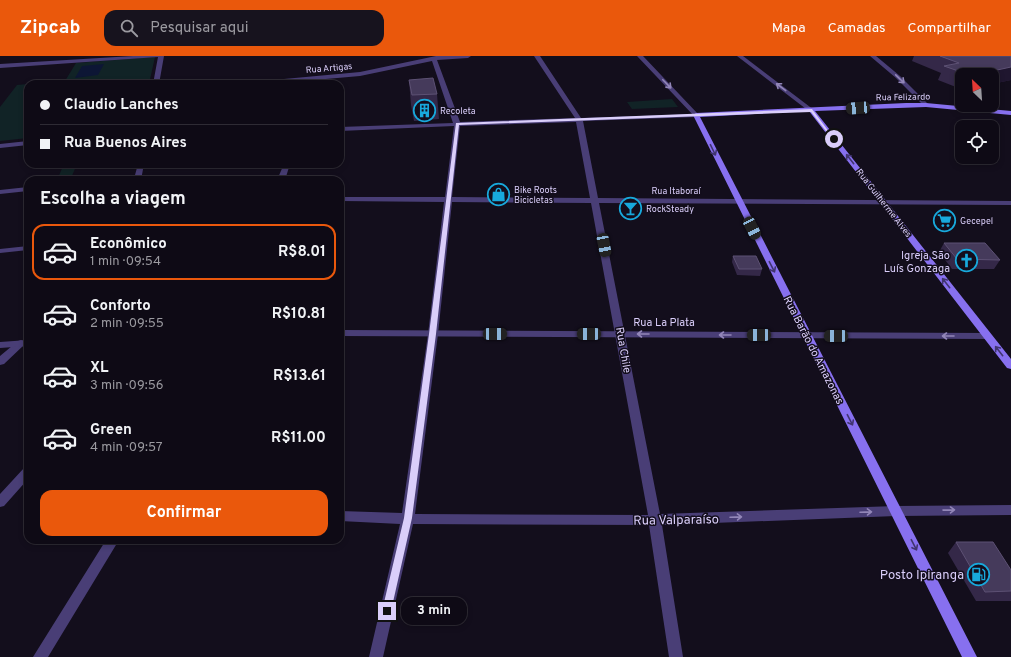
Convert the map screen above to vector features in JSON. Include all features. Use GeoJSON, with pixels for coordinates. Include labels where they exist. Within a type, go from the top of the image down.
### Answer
{"type":"FeatureCollection","features":[{"type":"Feature","properties":{"kind":"main road","name":"Rua Felizardo"},"geometry":{"type":"LineString","coordinates":[[696,115],[926,105],[1011,113]]}},
{"type":"Feature","properties":{"kind":"main road","name":"Rua Guilherme Alves"},"geometry":{"type":"LineString","coordinates":[[812,111],[1011,366]]}},
{"type":"Feature","properties":{"kind":"main road","name":"Rua Barão do Amazonas"},"geometry":{"type":"LineString","coordinates":[[696,115],[806,336],[970,657]]}},
{"type":"Feature","properties":{"kind":"street"},"geometry":{"type":"LineString","coordinates":[[0,66],[157,56]]}},
{"type":"Feature","properties":{"kind":"street"},"geometry":{"type":"LineString","coordinates":[[157,80],[161,56]]}},
{"type":"Feature","properties":{"kind":"street","name":"Rua Artigas"},"geometry":{"type":"LineString","coordinates":[[295,80],[360,74],[432,57],[468,56]]}},
{"type":"Feature","properties":{"kind":"street","name":"Rua Chile"},"geometry":{"type":"LineString","coordinates":[[537,56],[579,120],[621,334],[655,520],[676,657]]}},
{"type":"Feature","properties":{"kind":"street","name":"Rua Barão do Amazonas"},"geometry":{"type":"LineString","coordinates":[[640,56],[696,115]]}},
{"type":"Feature","properties":{"kind":"street","name":"Rua Guilherme Alves"},"geometry":{"type":"LineString","coordinates":[[740,56],[812,111]]}},
{"type":"Feature","properties":{"kind":"street"},"geometry":{"type":"LineString","coordinates":[[873,56],[898,77],[926,105]]}},
{"type":"Feature","properties":{"kind":"street"},"geometry":{"type":"LineString","coordinates":[[376,657],[408,518],[433,334],[447,200],[457,124],[432,57]]}},
{"type":"Feature","properties":{"kind":"street","name":"Rua Felizardo"},"geometry":{"type":"LineString","coordinates":[[344,129],[696,115]]}},
{"type":"Feature","properties":{"kind":"street"},"geometry":{"type":"LineString","coordinates":[[0,146],[24,143]]}},
{"type":"Feature","properties":{"kind":"street"},"geometry":{"type":"LineString","coordinates":[[0,192],[24,189]]}},
{"type":"Feature","properties":{"kind":"street","name":"Rua Itaboraí"},"geometry":{"type":"LineString","coordinates":[[344,199],[882,201],[1011,203]]}},
{"type":"Feature","properties":{"kind":"street"},"geometry":{"type":"LineString","coordinates":[[0,251],[24,248]]}},
{"type":"Feature","properties":{"kind":"street","name":"Rua La Plata"},"geometry":{"type":"LineString","coordinates":[[344,333],[987,336]]}},
{"type":"Feature","properties":{"kind":"street"},"geometry":{"type":"LineString","coordinates":[[0,345],[24,343]]}},
{"type":"Feature","properties":{"kind":"street"},"geometry":{"type":"LineString","coordinates":[[0,362],[24,344]]}},
{"type":"Feature","properties":{"kind":"street"},"geometry":{"type":"LineString","coordinates":[[0,502],[24,475]]}},
{"type":"Feature","properties":{"kind":"street","name":"Rua Valparaíso"},"geometry":{"type":"LineString","coordinates":[[344,516],[655,520],[896,511],[1011,510]]}},
{"type":"Feature","properties":{"kind":"street"},"geometry":{"type":"LineString","coordinates":[[40,657],[111,544]]}},
{"type":"Feature","properties":{"kind":"shaded area"},"geometry":{"type":"Polygon","coordinates":[[[155,57],[150,80],[66,80],[76,63],[155,57]]]}},
{"type":"Feature","properties":{"kind":"shaded area"},"geometry":{"type":"Polygon","coordinates":[[[24,84],[24,138],[0,141],[0,107],[17,85],[24,84]]]}},
{"type":"Feature","properties":{"kind":"shaded area"},"geometry":{"type":"Polygon","coordinates":[[[672,99],[678,107],[632,109],[627,102],[672,99]]]}},
{"type":"Feature","properties":{"kind":"shaded area"},"geometry":{"type":"Polygon","coordinates":[[[62,168],[75,168],[72,176],[59,176],[62,168]]]}},
{"type":"Feature","properties":{"kind":"water"},"geometry":{"type":"Polygon","coordinates":[[[104,64],[98,75],[75,78],[82,66],[104,64]]]}},
{"type":"Feature","properties":{"kind":"building"},"geometry":{"type":"Polygon","coordinates":[[[940,56],[1011,56],[1011,67],[999,70],[999,68],[955,68],[955,70],[944,66],[959,63],[940,56]]]}},
{"type":"Feature","properties":{"kind":"building"},"geometry":{"type":"Polygon","coordinates":[[[433,78],[437,94],[412,95],[409,80],[433,78]]]}},
{"type":"Feature","properties":{"kind":"building"},"geometry":{"type":"Polygon","coordinates":[[[944,243],[985,243],[1000,260],[957,259],[944,243]]]}},
{"type":"Feature","properties":{"kind":"building"},"geometry":{"type":"Polygon","coordinates":[[[733,256],[756,256],[762,269],[739,269],[733,256]]]}},
{"type":"Feature","properties":{"kind":"building"},"geometry":{"type":"Polygon","coordinates":[[[956,542],[993,542],[1011,570],[1011,591],[985,592],[956,542]]]}},
{"type":"Feature","properties":{"kind":"place","name":"Recoleta"},"geometry":{"type":"Point","coordinates":[424,111]}},
{"type":"Feature","properties":{"kind":"place","name":"Bike Roots Bicicletas"},"geometry":{"type":"Point","coordinates":[498,195]}},
{"type":"Feature","properties":{"kind":"place","name":"RockSteady"},"geometry":{"type":"Point","coordinates":[630,209]}},
{"type":"Feature","properties":{"kind":"place","name":"Gecepel"},"geometry":{"type":"Point","coordinates":[944,221]}},
{"type":"Feature","properties":{"kind":"place","name":"Igreja São Luís Gonzaga"},"geometry":{"type":"Point","coordinates":[966,261]}},
{"type":"Feature","properties":{"kind":"place","name":"Posto Ipiranga"},"geometry":{"type":"Point","coordinates":[979,574]}},
{"type":"Feature","properties":{"kind":"route"},"geometry":{"type":"LineString","coordinates":[[387,611],[408,518],[433,334],[447,200],[457,124],[812,111],[834,139]]}}]}
